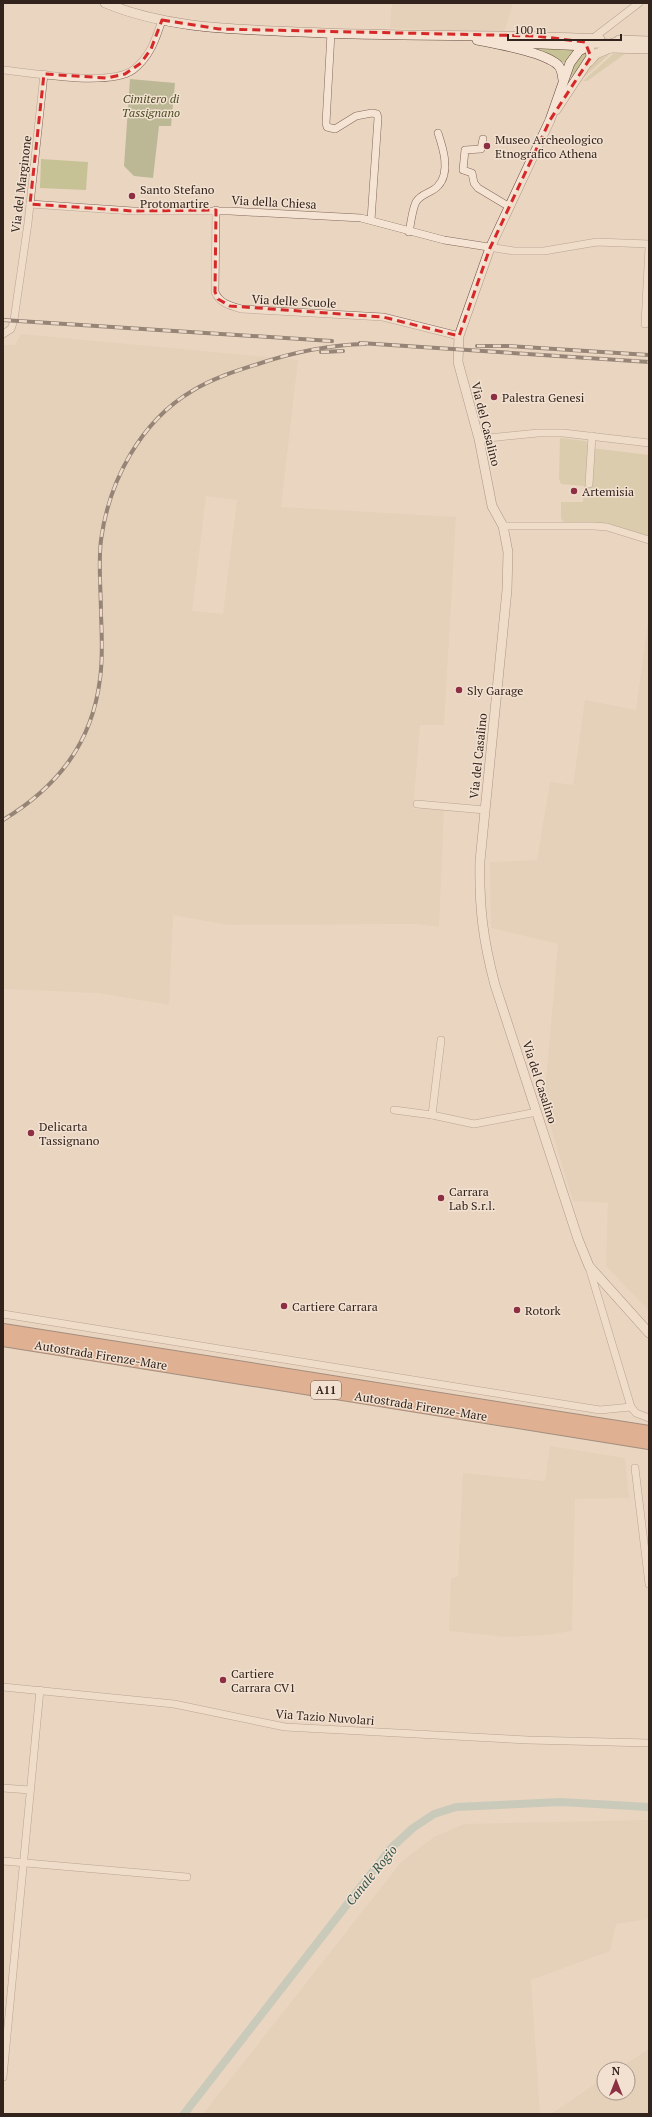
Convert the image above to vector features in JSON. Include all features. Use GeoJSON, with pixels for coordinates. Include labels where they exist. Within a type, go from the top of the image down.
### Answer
{"type":"FeatureCollection","features":[{"type":"Feature","properties":{"kind":"highway","name":"Autostrada Firenze-Mare"},"geometry":{"type":"LineString","coordinates":[[3,1330],[649,1432]]}},
{"type":"Feature","properties":{"kind":"highway","name":"Autostrada Firenze-Mare"},"geometry":{"type":"LineString","coordinates":[[3,1340],[649,1443]]}},
{"type":"Feature","properties":{"kind":"street"},"geometry":{"type":"LineString","coordinates":[[105,3],[140,15],[219,30],[423,36],[536,36],[564,41],[585,42],[589,44],[610,44],[623,40],[649,41]]}},
{"type":"Feature","properties":{"kind":"street"},"geometry":{"type":"LineString","coordinates":[[550,120],[563,81],[575,55],[639,3]]}},
{"type":"Feature","properties":{"kind":"street"},"geometry":{"type":"LineString","coordinates":[[3,70],[106,78],[124,74],[140,63],[152,49],[162,20]]}},
{"type":"Feature","properties":{"kind":"street"},"geometry":{"type":"LineString","coordinates":[[330,34],[327,126],[335,129],[356,116],[372,113],[377,114],[378,118],[371,220]]}},
{"type":"Feature","properties":{"kind":"street"},"geometry":{"type":"LineString","coordinates":[[423,36],[477,40],[589,44],[610,48],[649,49]]}},
{"type":"Feature","properties":{"kind":"street"},"geometry":{"type":"LineString","coordinates":[[477,40],[521,50],[554,62],[562,70],[563,81]]}},
{"type":"Feature","properties":{"kind":"street"},"geometry":{"type":"LineString","coordinates":[[587,65],[591,57],[589,44]]}},
{"type":"Feature","properties":{"kind":"street"},"geometry":{"type":"LineString","coordinates":[[638,48],[649,45]]}},
{"type":"Feature","properties":{"kind":"street"},"geometry":{"type":"LineString","coordinates":[[550,120],[596,54],[610,48]]}},
{"type":"Feature","properties":{"kind":"street","name":"Via del Marginone"},"geometry":{"type":"LineString","coordinates":[[3,334],[11,329],[14,320],[30,204],[44,74]]}},
{"type":"Feature","properties":{"kind":"street","name":"Via del Casalino"},"geometry":{"type":"LineString","coordinates":[[550,120],[508,206],[490,248],[459,336],[458,362],[479,439],[492,506],[503,526],[508,552],[507,590],[480,861],[479,894],[485,949],[495,985],[578,1239],[589,1266],[649,1333]]}},
{"type":"Feature","properties":{"kind":"street"},"geometry":{"type":"LineString","coordinates":[[409,232],[416,202],[421,195],[438,187],[444,174],[445,155],[438,133]]}},
{"type":"Feature","properties":{"kind":"street"},"geometry":{"type":"LineString","coordinates":[[483,139],[481,149],[464,150],[463,170],[472,173],[474,182],[478,188],[508,206]]}},
{"type":"Feature","properties":{"kind":"street","name":"Via della Chiesa"},"geometry":{"type":"LineString","coordinates":[[30,204],[133,211],[216,210],[371,220],[409,232],[490,248],[544,251],[597,242],[649,244]]}},
{"type":"Feature","properties":{"kind":"street","name":"Via delle Scuole"},"geometry":{"type":"LineString","coordinates":[[216,210],[215,292],[218,299],[230,306],[242,309],[383,317],[459,336]]}},
{"type":"Feature","properties":{"kind":"street"},"geometry":{"type":"LineString","coordinates":[[645,324],[649,247]]}},
{"type":"Feature","properties":{"kind":"street"},"geometry":{"type":"LineString","coordinates":[[479,439],[538,433],[592,436],[649,443]]}},
{"type":"Feature","properties":{"kind":"street"},"geometry":{"type":"LineString","coordinates":[[589,484],[592,436]]}},
{"type":"Feature","properties":{"kind":"street"},"geometry":{"type":"LineString","coordinates":[[503,526],[600,526],[649,540]]}},
{"type":"Feature","properties":{"kind":"street"},"geometry":{"type":"LineString","coordinates":[[417,804],[485,810]]}},
{"type":"Feature","properties":{"kind":"street"},"geometry":{"type":"LineString","coordinates":[[432,1115],[441,1040]]}},
{"type":"Feature","properties":{"kind":"street"},"geometry":{"type":"LineString","coordinates":[[394,1110],[432,1115],[478,1124],[537,1112]]}},
{"type":"Feature","properties":{"kind":"street"},"geometry":{"type":"LineString","coordinates":[[589,1266],[631,1407],[636,1413],[649,1418]]}},
{"type":"Feature","properties":{"kind":"street"},"geometry":{"type":"LineString","coordinates":[[3,1314],[600,1410],[631,1407]]}},
{"type":"Feature","properties":{"kind":"street"},"geometry":{"type":"LineString","coordinates":[[635,1468],[649,1584]]}},
{"type":"Feature","properties":{"kind":"street","name":"Via Tazio Nuvolari"},"geometry":{"type":"LineString","coordinates":[[3,1687],[174,1704],[285,1727],[528,1740],[649,1742]]}},
{"type":"Feature","properties":{"kind":"street"},"geometry":{"type":"LineString","coordinates":[[3,2077],[40,1690]]}},
{"type":"Feature","properties":{"kind":"street"},"geometry":{"type":"LineString","coordinates":[[3,1788],[30,1790]]}},
{"type":"Feature","properties":{"kind":"street"},"geometry":{"type":"LineString","coordinates":[[3,1861],[187,1877]]}},
{"type":"Feature","properties":{"kind":"highlighted area"},"geometry":{"type":"Polygon","coordinates":[[[162,20],[219,29],[536,36],[585,42],[591,57],[550,120],[490,248],[459,336],[383,317],[230,306],[218,299],[215,292],[216,210],[133,211],[30,204],[44,74],[107,78],[125,74],[141,63],[151,49],[162,20]]]}},
{"type":"Feature","properties":{"kind":"shaded area"},"geometry":{"type":"Polygon","coordinates":[[[392,3],[513,3],[504,33],[390,28],[392,3]]]}},
{"type":"Feature","properties":{"kind":"shaded area"},"geometry":{"type":"Polygon","coordinates":[[[518,45],[580,48],[565,63],[518,45]]]}},
{"type":"Feature","properties":{"kind":"shaded area"},"geometry":{"type":"Polygon","coordinates":[[[586,50],[587,54],[584,62],[571,77],[569,76],[572,65],[586,50]]]}},
{"type":"Feature","properties":{"kind":"shaded area"},"geometry":{"type":"Polygon","coordinates":[[[612,52],[582,79],[581,79],[599,55],[612,52]]]}},
{"type":"Feature","properties":{"kind":"shaded area"},"geometry":{"type":"Polygon","coordinates":[[[613,54],[625,54],[587,81],[583,81],[613,54]]]}},
{"type":"Feature","properties":{"kind":"shaded area"},"geometry":{"type":"Polygon","coordinates":[[[41,159],[88,162],[86,190],[40,188],[41,159]]]}},
{"type":"Feature","properties":{"kind":"shaded area"},"geometry":{"type":"Polygon","coordinates":[[[21,334],[298,360],[281,507],[456,517],[444,725],[420,725],[413,809],[444,810],[439,927],[417,924],[228,925],[173,915],[169,1005],[97,993],[3,989],[3,345],[15,345],[21,334]],[[206,496],[192,611],[223,614],[237,500],[206,496]]]}},
{"type":"Feature","properties":{"kind":"shaded area"},"geometry":{"type":"Polygon","coordinates":[[[560,438],[586,441],[588,447],[591,448],[649,455],[649,538],[606,523],[565,525],[561,518],[561,502],[583,502],[584,486],[561,484],[559,478],[560,438]]]}},
{"type":"Feature","properties":{"kind":"shaded area"},"geometry":{"type":"Polygon","coordinates":[[[649,614],[649,1311],[606,1266],[608,1203],[573,1201],[544,1105],[558,944],[491,928],[490,862],[537,860],[550,782],[573,785],[585,700],[636,710],[649,614]]]}},
{"type":"Feature","properties":{"kind":"shaded area"},"geometry":{"type":"Polygon","coordinates":[[[550,1446],[625,1458],[629,1498],[575,1499],[572,1631],[547,1635],[505,1637],[449,1631],[451,1579],[458,1576],[463,1473],[545,1481],[550,1446]]]}},
{"type":"Feature","properties":{"kind":"shaded area"},"geometry":{"type":"Polygon","coordinates":[[[649,1820],[649,1919],[616,1924],[610,1951],[531,1980],[540,2114],[203,2114],[402,1861],[434,1837],[464,1824],[649,1820]]]}},
{"type":"Feature","properties":{"kind":"shaded area"},"geometry":{"type":"Polygon","coordinates":[[[649,2049],[649,2114],[551,2114],[596,2083],[596,2101],[636,2101],[636,2061],[630,2061],[649,2049]]]}},
{"type":"Feature","properties":{"kind":"green space","name":"Cimitero di Tassignano"},"geometry":{"type":"Polygon","coordinates":[[[130,79],[175,83],[171,126],[159,126],[153,178],[134,176],[124,166],[130,79]]]}},
{"type":"Feature","properties":{"kind":"waterway","name":"Canale Rogio"},"geometry":{"type":"LineString","coordinates":[[184,2114],[391,1848],[413,1828],[434,1814],[456,1807],[560,1802],[649,1807]]}},
{"type":"Feature","properties":{"kind":"railway"},"geometry":{"type":"LineString","coordinates":[[3,320],[332,341]]}},
{"type":"Feature","properties":{"kind":"railway"},"geometry":{"type":"LineString","coordinates":[[360,343],[649,362]]}},
{"type":"Feature","properties":{"kind":"railway"},"geometry":{"type":"LineString","coordinates":[[3,820],[40,793],[55,778],[69,762],[89,724],[96,702],[101,671],[102,639],[100,559],[101,540],[105,518],[111,496],[120,475],[142,436],[173,404],[200,386],[216,379],[233,372],[298,353],[338,346],[365,344]]}},
{"type":"Feature","properties":{"kind":"railway"},"geometry":{"type":"LineString","coordinates":[[477,346],[508,346],[649,355]]}},
{"type":"Feature","properties":{"kind":"railway"},"geometry":{"type":"LineString","coordinates":[[321,352],[343,351]]}},
{"type":"Feature","properties":{"kind":"place","name":"Museo Archeologico Etnografico Athena"},"geometry":{"type":"Point","coordinates":[487,146]}},
{"type":"Feature","properties":{"kind":"place","name":"Santo Stefano Protomartire"},"geometry":{"type":"Point","coordinates":[132,196]}},
{"type":"Feature","properties":{"kind":"place","name":"Palestra Genesi"},"geometry":{"type":"Point","coordinates":[494,397]}},
{"type":"Feature","properties":{"kind":"place","name":"Artemisia"},"geometry":{"type":"Point","coordinates":[574,491]}},
{"type":"Feature","properties":{"kind":"place","name":"Sly Garage"},"geometry":{"type":"Point","coordinates":[459,690]}},
{"type":"Feature","properties":{"kind":"place","name":"Delicarta Tassignano"},"geometry":{"type":"Point","coordinates":[31,1133]}},
{"type":"Feature","properties":{"kind":"place","name":"Carrara Lab S.r.l."},"geometry":{"type":"Point","coordinates":[441,1198]}},
{"type":"Feature","properties":{"kind":"place","name":"Cartiere Carrara"},"geometry":{"type":"Point","coordinates":[284,1306]}},
{"type":"Feature","properties":{"kind":"place","name":"Rotork"},"geometry":{"type":"Point","coordinates":[517,1310]}},
{"type":"Feature","properties":{"kind":"place","name":"Cartiere Carrara CV1"},"geometry":{"type":"Point","coordinates":[223,1680]}}]}
